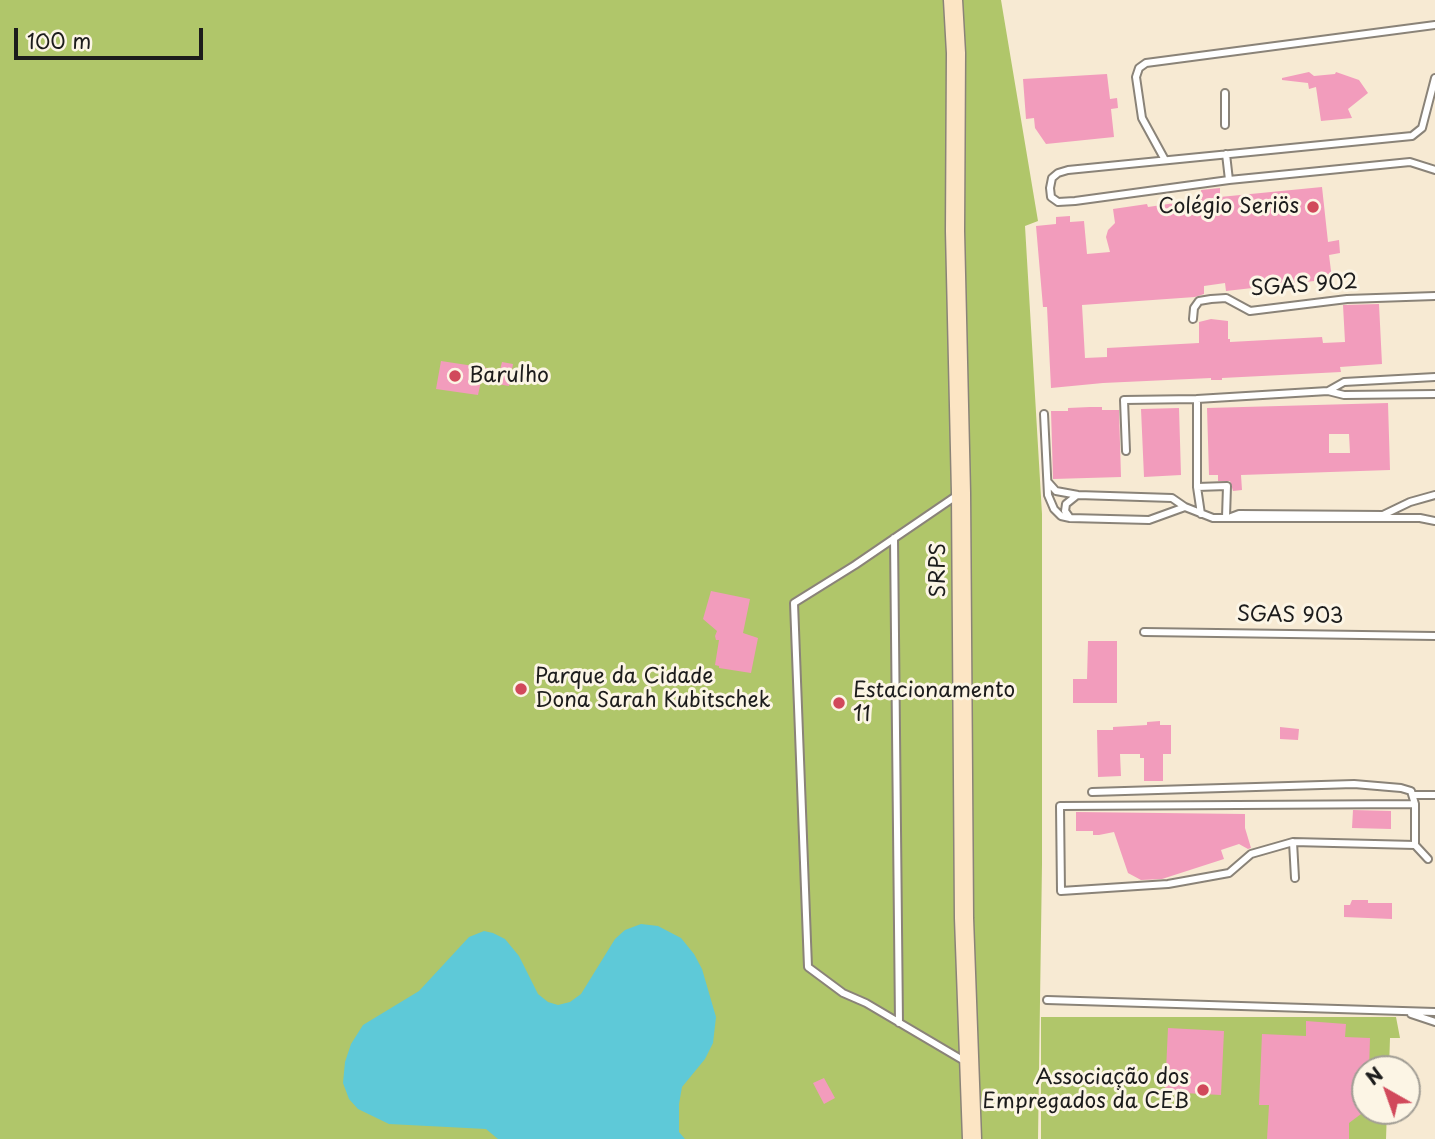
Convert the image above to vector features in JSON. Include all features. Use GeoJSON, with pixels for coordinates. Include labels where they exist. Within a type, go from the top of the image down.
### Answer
{"type":"FeatureCollection","features":[{"type":"Feature","properties":{"kind":"main road","name":"SRPS"},"geometry":{"type":"LineString","coordinates":[[953,0],[956,53],[955,231],[961,492],[964,919],[972,1139]]}},
{"type":"Feature","properties":{"kind":"lane"},"geometry":{"type":"LineString","coordinates":[[1165,160],[1142,118],[1136,77],[1139,68],[1146,63],[1435,25]]}},
{"type":"Feature","properties":{"kind":"lane"},"geometry":{"type":"LineString","coordinates":[[1435,78],[1422,128],[1412,136],[1058,173],[1052,178],[1050,188],[1051,197],[1058,201],[1075,201],[1229,180],[1410,162],[1435,170]]}},
{"type":"Feature","properties":{"kind":"lane"},"geometry":{"type":"LineString","coordinates":[[1225,93],[1225,125]]}},
{"type":"Feature","properties":{"kind":"lane"},"geometry":{"type":"LineString","coordinates":[[1226,154],[1229,180]]}},
{"type":"Feature","properties":{"kind":"lane","name":"SGAS 902"},"geometry":{"type":"LineString","coordinates":[[1193,318],[1194,308],[1199,301],[1212,299],[1226,298],[1250,311],[1347,299],[1435,296]]}},
{"type":"Feature","properties":{"kind":"lane"},"geometry":{"type":"LineString","coordinates":[[1328,391],[1344,382],[1435,377]]}},
{"type":"Feature","properties":{"kind":"lane"},"geometry":{"type":"LineString","coordinates":[[1126,451],[1124,400],[1197,399],[1328,391],[1344,395],[1435,394]]}},
{"type":"Feature","properties":{"kind":"lane"},"geometry":{"type":"LineString","coordinates":[[1197,399],[1197,487],[1201,513]]}},
{"type":"Feature","properties":{"kind":"lane"},"geometry":{"type":"LineString","coordinates":[[1044,414],[1048,495],[1054,509],[1061,516],[1149,520],[1185,507]]}},
{"type":"Feature","properties":{"kind":"lane"},"geometry":{"type":"LineString","coordinates":[[1048,482],[1056,491],[1078,495],[1172,498],[1185,507],[1213,518],[1420,518]]}},
{"type":"Feature","properties":{"kind":"lane"},"geometry":{"type":"LineString","coordinates":[[1197,487],[1227,486],[1228,517]]}},
{"type":"Feature","properties":{"kind":"lane"},"geometry":{"type":"LineString","coordinates":[[961,492],[793,603],[807,967],[832,987],[970,1064]]}},
{"type":"Feature","properties":{"kind":"lane"},"geometry":{"type":"LineString","coordinates":[[1070,518],[1065,511],[1066,504],[1078,495]]}},
{"type":"Feature","properties":{"kind":"lane"},"geometry":{"type":"LineString","coordinates":[[1228,517],[1239,514],[1383,515],[1418,499],[1435,495]]}},
{"type":"Feature","properties":{"kind":"lane"},"geometry":{"type":"LineString","coordinates":[[1418,499],[1412,511],[1415,517],[1435,521]]}},
{"type":"Feature","properties":{"kind":"lane"},"geometry":{"type":"LineString","coordinates":[[894,538],[899,1023]]}},
{"type":"Feature","properties":{"kind":"lane","name":"SGAS 903"},"geometry":{"type":"LineString","coordinates":[[1144,632],[1435,636]]}},
{"type":"Feature","properties":{"kind":"lane"},"geometry":{"type":"LineString","coordinates":[[1092,792],[1354,784],[1401,788],[1414,796],[1415,845],[1428,859]]}},
{"type":"Feature","properties":{"kind":"lane"},"geometry":{"type":"LineString","coordinates":[[1414,796],[1435,795]]}},
{"type":"Feature","properties":{"kind":"lane"},"geometry":{"type":"LineString","coordinates":[[1415,804],[1060,806],[1060,891],[1168,884],[1229,873],[1251,854],[1293,842],[1415,845]]}},
{"type":"Feature","properties":{"kind":"lane"},"geometry":{"type":"LineString","coordinates":[[1293,842],[1296,878]]}},
{"type":"Feature","properties":{"kind":"lane"},"geometry":{"type":"LineString","coordinates":[[1047,1000],[1435,1012]]}},
{"type":"Feature","properties":{"kind":"lane"},"geometry":{"type":"LineString","coordinates":[[1406,1012],[1435,1022]]}},
{"type":"Feature","properties":{"kind":"green space","name":"Parque da Cidade Dona Sarah Kubitschek"},"geometry":{"type":"Polygon","coordinates":[[[0,0],[1001,0],[1038,221],[1025,226],[1042,514],[1042,864],[1038,1139],[0,1139],[0,0]]]}},
{"type":"Feature","properties":{"kind":"green space","name":"Associação dos Empregados da CEB"},"geometry":{"type":"Polygon","coordinates":[[[1041,1017],[1396,1017],[1400,1038],[1390,1038],[1389,1055],[1351,1055],[1351,1125],[1386,1125],[1386,1139],[1041,1139],[1041,1017]]]}},
{"type":"Feature","properties":{"kind":"water"},"geometry":{"type":"Polygon","coordinates":[[[641,924],[658,926],[681,938],[694,954],[702,969],[716,1017],[713,1043],[705,1059],[682,1087],[679,1132],[685,1139],[498,1139],[486,1129],[389,1124],[358,1109],[349,1099],[343,1083],[345,1062],[351,1044],[363,1025],[419,991],[469,937],[484,931],[505,939],[519,956],[538,994],[548,1002],[558,1005],[570,1002],[581,994],[615,939],[625,930],[641,924]]]}},
{"type":"Feature","properties":{"kind":"building"},"geometry":{"type":"Polygon","coordinates":[[[1309,72],[1314,76],[1336,72],[1359,80],[1368,93],[1348,109],[1352,118],[1321,121],[1316,87],[1309,89],[1308,83],[1282,80],[1309,72]]]}},
{"type":"Feature","properties":{"kind":"building"},"geometry":{"type":"Polygon","coordinates":[[[1107,74],[1110,99],[1117,98],[1118,108],[1111,109],[1114,137],[1046,144],[1035,128],[1034,118],[1026,119],[1023,79],[1107,74]]]}},
{"type":"Feature","properties":{"kind":"building"},"geometry":{"type":"Polygon","coordinates":[[[1322,187],[1328,242],[1339,240],[1340,253],[1329,255],[1332,279],[1226,291],[1225,283],[1204,286],[1204,294],[1195,297],[1082,305],[1085,358],[1107,357],[1107,348],[1199,343],[1199,322],[1211,319],[1228,321],[1230,342],[1322,337],[1323,343],[1345,342],[1343,305],[1379,304],[1382,364],[1340,367],[1341,372],[1222,380],[1211,378],[1103,383],[1051,388],[1047,307],[1043,307],[1036,226],[1056,224],[1056,217],[1070,216],[1070,222],[1084,221],[1087,254],[1110,252],[1106,237],[1108,230],[1115,223],[1113,209],[1202,199],[1201,190],[1220,188],[1220,197],[1322,187]]]}},
{"type":"Feature","properties":{"kind":"building"},"geometry":{"type":"Polygon","coordinates":[[[441,361],[500,370],[502,362],[513,364],[509,386],[481,381],[478,395],[436,389],[441,361]]]}},
{"type":"Feature","properties":{"kind":"building"},"geometry":{"type":"Polygon","coordinates":[[[1388,403],[1390,470],[1241,475],[1242,490],[1233,491],[1230,481],[1218,481],[1218,475],[1209,475],[1207,408],[1388,403]],[[1329,434],[1329,453],[1350,453],[1349,434],[1329,434]]]}},
{"type":"Feature","properties":{"kind":"building"},"geometry":{"type":"Polygon","coordinates":[[[1102,407],[1102,410],[1119,410],[1121,477],[1053,479],[1051,411],[1102,407]]]}},
{"type":"Feature","properties":{"kind":"building"},"geometry":{"type":"Polygon","coordinates":[[[1179,408],[1181,475],[1144,477],[1141,409],[1179,408]]]}},
{"type":"Feature","properties":{"kind":"building"},"geometry":{"type":"Polygon","coordinates":[[[711,591],[750,599],[743,633],[758,638],[751,673],[715,665],[719,640],[716,640],[715,636],[717,631],[703,619],[711,591]]]}},
{"type":"Feature","properties":{"kind":"building"},"geometry":{"type":"Polygon","coordinates":[[[1088,641],[1117,641],[1117,703],[1073,703],[1073,679],[1087,679],[1088,641]]]}},
{"type":"Feature","properties":{"kind":"building"},"geometry":{"type":"Polygon","coordinates":[[[1160,721],[1160,725],[1171,725],[1171,754],[1163,754],[1163,781],[1144,781],[1144,758],[1140,758],[1140,754],[1120,754],[1121,776],[1098,777],[1097,730],[1113,730],[1113,727],[1147,725],[1147,722],[1160,721]]]}},
{"type":"Feature","properties":{"kind":"building"},"geometry":{"type":"Polygon","coordinates":[[[1280,727],[1299,729],[1298,740],[1280,739],[1280,727]]]}},
{"type":"Feature","properties":{"kind":"building"},"geometry":{"type":"Polygon","coordinates":[[[1353,810],[1391,811],[1391,829],[1352,828],[1353,810]]]}},
{"type":"Feature","properties":{"kind":"building"},"geometry":{"type":"Polygon","coordinates":[[[1076,812],[1245,814],[1245,828],[1251,848],[1239,844],[1221,850],[1224,859],[1162,879],[1141,880],[1128,873],[1114,832],[1093,835],[1093,831],[1076,831],[1076,812]]]}},
{"type":"Feature","properties":{"kind":"building"},"geometry":{"type":"Polygon","coordinates":[[[1352,900],[1392,903],[1392,919],[1344,917],[1344,905],[1350,905],[1352,900]]]}},
{"type":"Feature","properties":{"kind":"building"},"geometry":{"type":"Polygon","coordinates":[[[1306,1021],[1346,1024],[1345,1037],[1370,1038],[1369,1055],[1351,1055],[1349,1139],[1267,1139],[1269,1105],[1259,1105],[1262,1034],[1306,1036],[1306,1021]]]}},
{"type":"Feature","properties":{"kind":"building"},"geometry":{"type":"Polygon","coordinates":[[[1168,1028],[1224,1031],[1221,1095],[1165,1092],[1168,1028]]]}},
{"type":"Feature","properties":{"kind":"building"},"geometry":{"type":"Polygon","coordinates":[[[824,1078],[835,1098],[824,1104],[813,1083],[824,1078]]]}},
{"type":"Feature","properties":{"kind":"place","name":"Colégio Seriös"},"geometry":{"type":"Point","coordinates":[1313,207]}},
{"type":"Feature","properties":{"kind":"place","name":"Barulho"},"geometry":{"type":"Point","coordinates":[455,376]}},
{"type":"Feature","properties":{"kind":"place","name":"Parque da Cidade Dona Sarah Kubitschek"},"geometry":{"type":"Point","coordinates":[521,689]}},
{"type":"Feature","properties":{"kind":"place","name":"Estacionamento 11"},"geometry":{"type":"Point","coordinates":[839,703]}},
{"type":"Feature","properties":{"kind":"place","name":"Associação dos Empregados da CEB"},"geometry":{"type":"Point","coordinates":[1203,1090]}}]}
